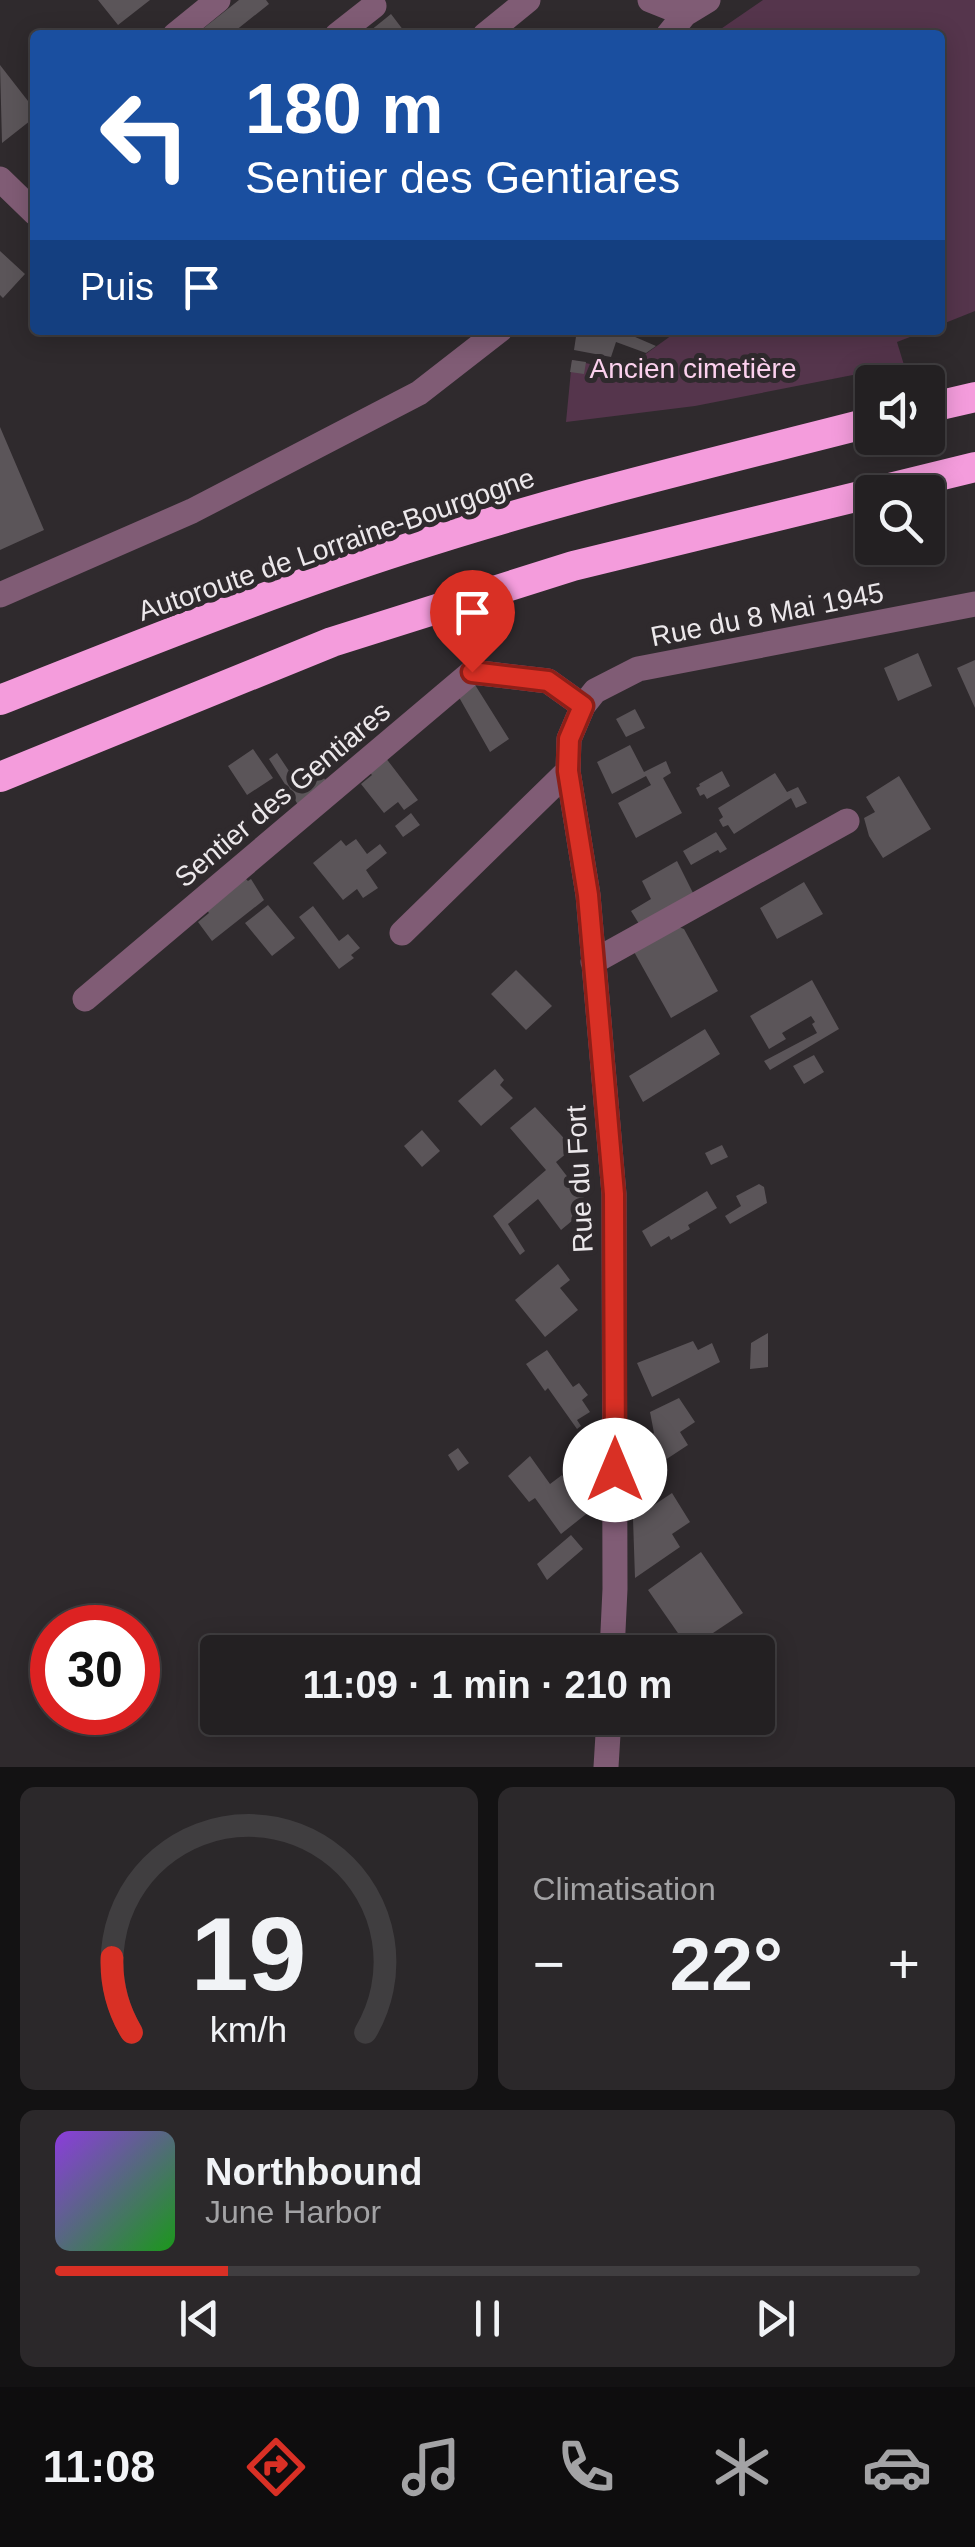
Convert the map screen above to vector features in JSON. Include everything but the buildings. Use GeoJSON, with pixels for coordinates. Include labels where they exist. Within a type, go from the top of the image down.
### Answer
{"type":"FeatureCollection","features":[{"type":"Feature","properties":{"kind":"highway"},"geometry":{"type":"LineString","coordinates":[[945,404],[975,397]]}},
{"type":"Feature","properties":{"kind":"highway","name":"Autoroute de Lorraine-Bourgogne"},"geometry":{"type":"LineString","coordinates":[[0,700],[240,606],[403,549],[551,504],[855,426]]}},
{"type":"Feature","properties":{"kind":"highway"},"geometry":{"type":"LineString","coordinates":[[945,475],[975,468]]}},
{"type":"Feature","properties":{"kind":"highway"},"geometry":{"type":"LineString","coordinates":[[0,777],[332,642],[573,566],[855,496]]}},
{"type":"Feature","properties":{"kind":"street"},"geometry":{"type":"LineString","coordinates":[[181,30],[218,0]]}},
{"type":"Feature","properties":{"kind":"street"},"geometry":{"type":"LineString","coordinates":[[490,30],[528,0]]}},
{"type":"Feature","properties":{"kind":"street"},"geometry":{"type":"LineString","coordinates":[[650,0],[685,14]]}},
{"type":"Feature","properties":{"kind":"street"},"geometry":{"type":"LineString","coordinates":[[672,30],[685,14],[708,0]]}},
{"type":"Feature","properties":{"kind":"street"},"geometry":{"type":"LineString","coordinates":[[344,30],[374,6]]}},
{"type":"Feature","properties":{"kind":"street"},"geometry":{"type":"LineString","coordinates":[[0,595],[192,512],[419,393],[494,335]]}},
{"type":"Feature","properties":{"kind":"street","name":"Rue du 8 Mai 1945"},"geometry":{"type":"LineString","coordinates":[[583,706],[595,691],[638,669],[975,604]]}},
{"type":"Feature","properties":{"kind":"street","name":"Sentier des Gentiares"},"geometry":{"type":"LineString","coordinates":[[84,1000],[472,672],[548,681],[583,706]]}},
{"type":"Feature","properties":{"kind":"street","name":"Rue du Fort"},"geometry":{"type":"LineString","coordinates":[[583,706],[569,739],[568,771],[588,895],[614,1194],[613,1635]]}},
{"type":"Feature","properties":{"kind":"street"},"geometry":{"type":"LineString","coordinates":[[402,933],[568,771]]}},
{"type":"Feature","properties":{"kind":"street"},"geometry":{"type":"LineString","coordinates":[[593,962],[846,822]]}},
{"type":"Feature","properties":{"kind":"street"},"geometry":{"type":"LineString","coordinates":[[606,1767],[608,1735]]}},
{"type":"Feature","properties":{"kind":"green space"},"geometry":{"type":"Polygon","coordinates":[[[763,0],[975,0],[975,311],[945,323],[945,30],[719,30],[763,0]]]}},
{"type":"Feature","properties":{"kind":"green space","name":"Ancien cimetière"},"geometry":{"type":"Polygon","coordinates":[[[672,335],[915,335],[897,342],[904,365],[855,365],[855,375],[695,406],[566,422],[572,360],[622,371],[672,335]]]}},
{"type":"Feature","properties":{"kind":"route"},"geometry":{"type":"LineString","coordinates":[[472,672],[548,681],[583,706],[569,739],[568,771],[588,895],[614,1194],[615,1470]]}}]}
